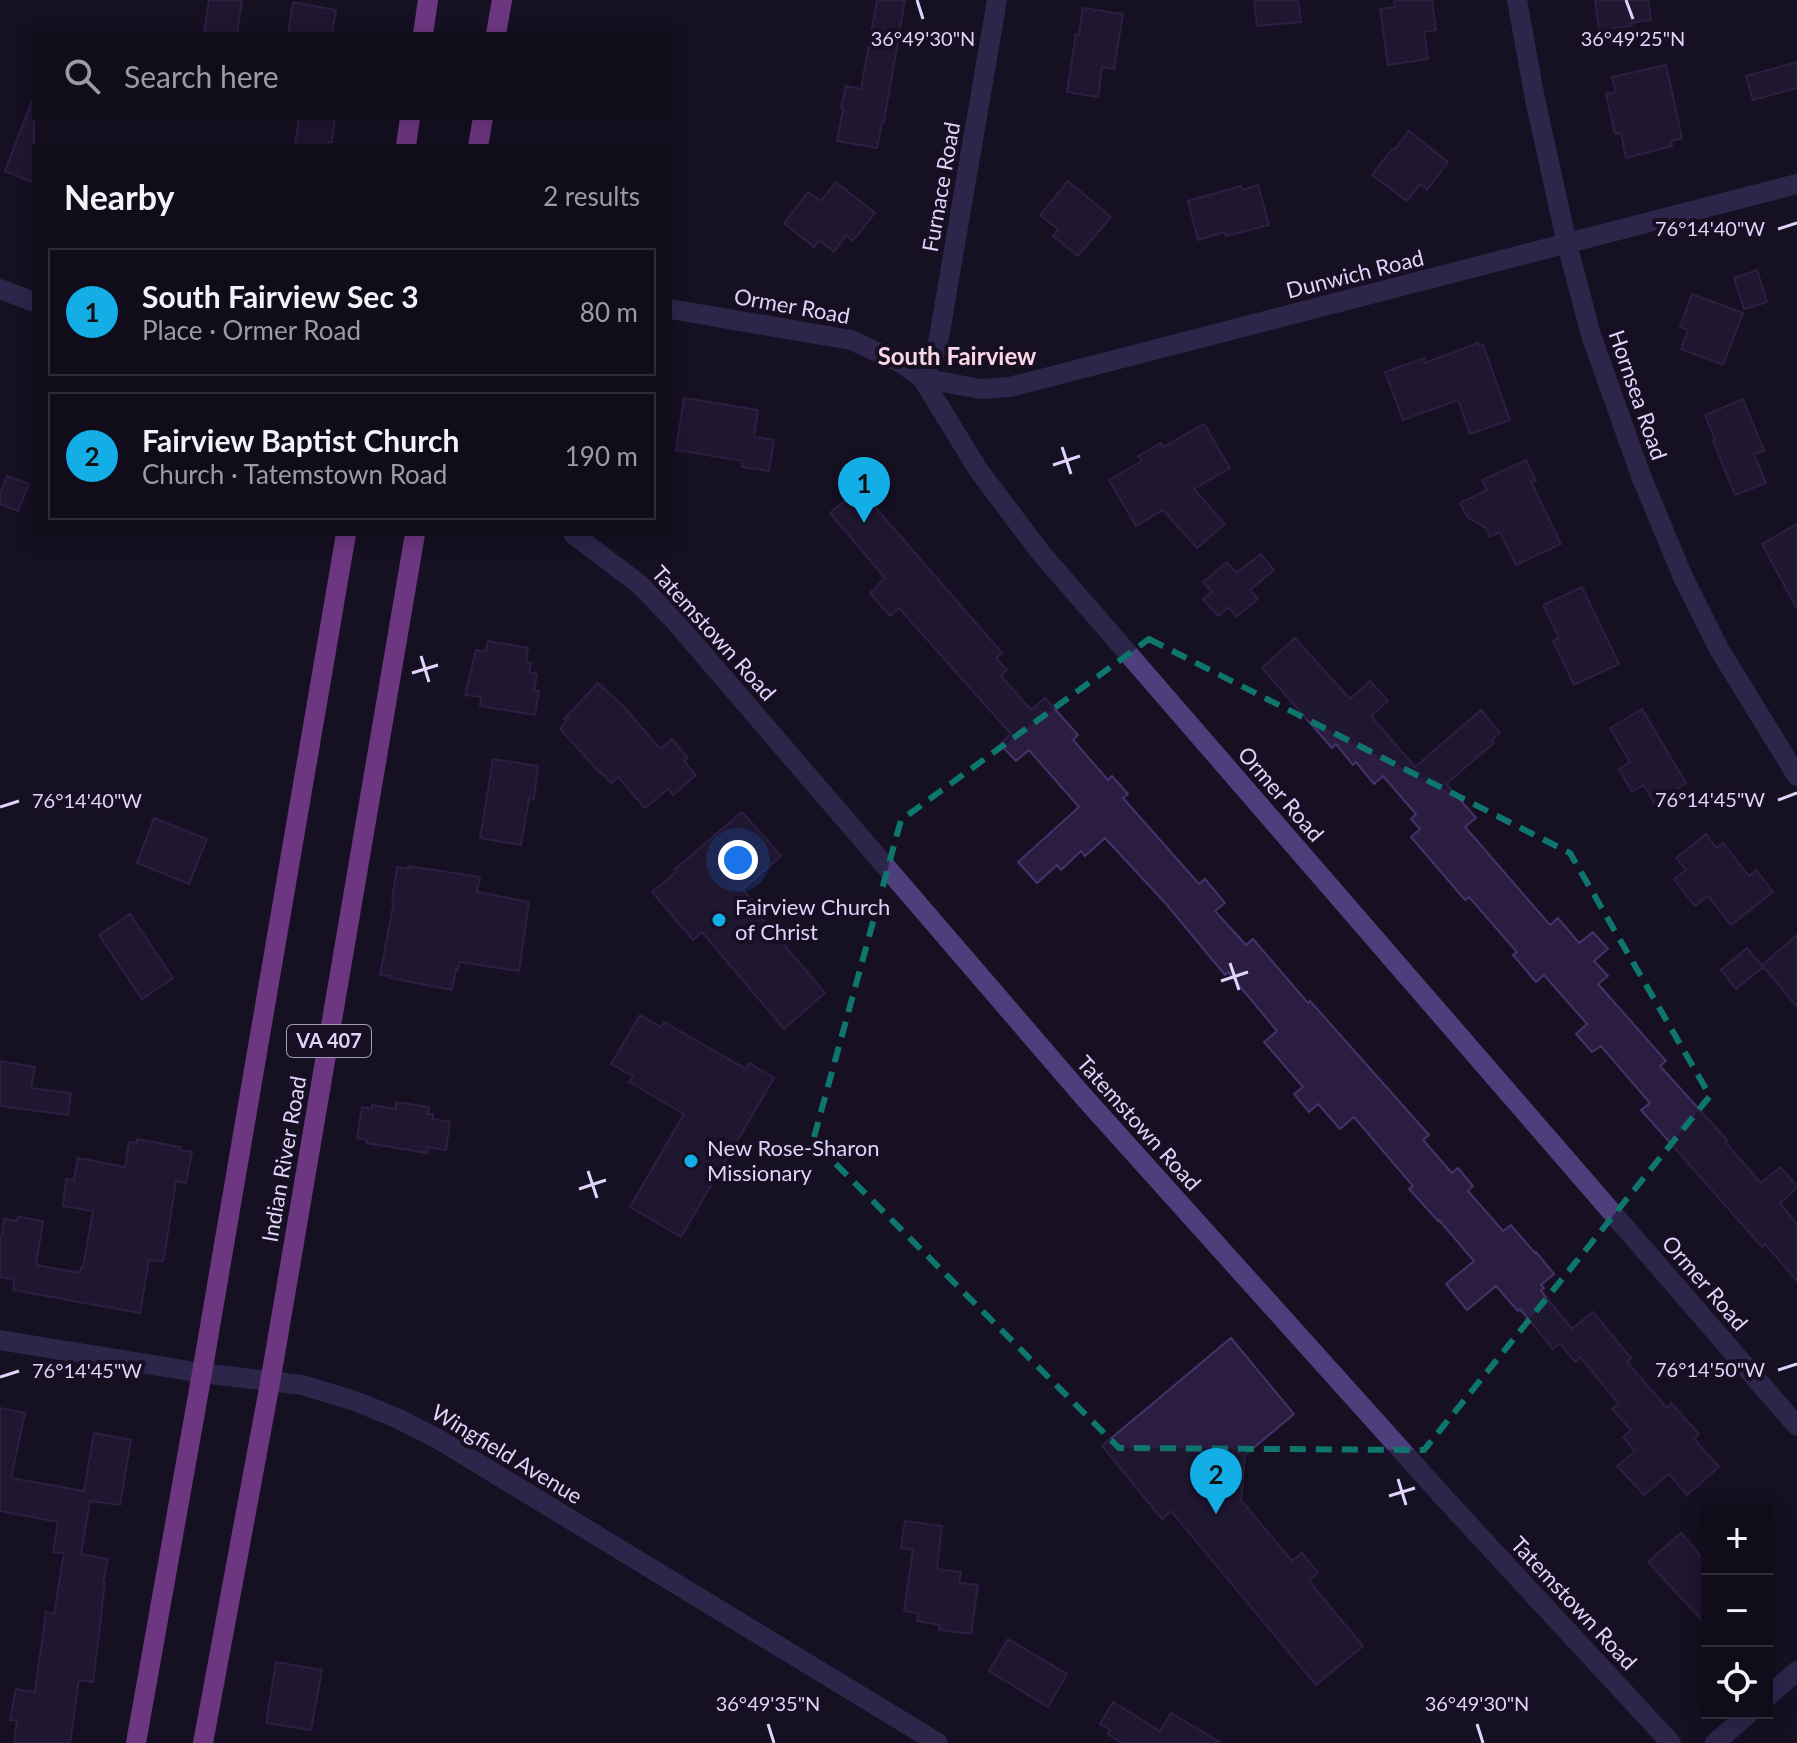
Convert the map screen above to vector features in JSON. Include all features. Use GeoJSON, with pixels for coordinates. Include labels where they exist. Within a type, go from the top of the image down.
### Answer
{"type":"FeatureCollection","features":[{"type":"Feature","properties":{"kind":"main road"},"geometry":{"type":"LineString","coordinates":[[423,32],[428,0]]}},
{"type":"Feature","properties":{"kind":"main road"},"geometry":{"type":"LineString","coordinates":[[496,32],[502,0]]}},
{"type":"Feature","properties":{"kind":"main road"},"geometry":{"type":"LineString","coordinates":[[406,144],[410,120]]}},
{"type":"Feature","properties":{"kind":"main road"},"geometry":{"type":"LineString","coordinates":[[478,144],[483,120]]}},
{"type":"Feature","properties":{"kind":"main road","name":"Indian River Road"},"geometry":{"type":"LineString","coordinates":[[136,1743],[346,536]]}},
{"type":"Feature","properties":{"kind":"main road","name":"Indian River Road"},"geometry":{"type":"LineString","coordinates":[[203,1743],[270,1383],[415,536]]}},
{"type":"Feature","properties":{"kind":"street","name":"Furnace Road"},"geometry":{"type":"LineString","coordinates":[[922,378],[937,349],[997,0]]}},
{"type":"Feature","properties":{"kind":"street","name":"Hornsea Road"},"geometry":{"type":"LineString","coordinates":[[1517,0],[1567,244],[1591,335],[1641,476],[1683,577],[1719,649],[1797,776]]}},
{"type":"Feature","properties":{"kind":"street","name":"Dunwich Road"},"geometry":{"type":"LineString","coordinates":[[922,378],[980,389],[1010,387],[1797,184]]}},
{"type":"Feature","properties":{"kind":"street"},"geometry":{"type":"LineString","coordinates":[[0,289],[32,301]]}},
{"type":"Feature","properties":{"kind":"street","name":"Ormer Road"},"geometry":{"type":"LineString","coordinates":[[672,309],[851,340],[901,363],[922,378],[979,471],[1041,553],[1797,1426]]}},
{"type":"Feature","properties":{"kind":"street","name":"Tatemstown Road"},"geometry":{"type":"LineString","coordinates":[[576,536],[639,584],[673,619],[1083,1096],[1436,1490],[1671,1743]]}},
{"type":"Feature","properties":{"kind":"street","name":"Wingfield Avenue"},"geometry":{"type":"LineString","coordinates":[[0,1340],[202,1373],[302,1385],[355,1401],[399,1419],[438,1439],[938,1743]]}},
{"type":"Feature","properties":{"kind":"street"},"geometry":{"type":"LineString","coordinates":[[1773,1692],[1797,1671]]}},
{"type":"Feature","properties":{"kind":"street"},"geometry":{"type":"LineString","coordinates":[[1715,1743],[1742,1719]]}},
{"type":"Feature","properties":{"kind":"highlighted area"},"geometry":{"type":"Polygon","coordinates":[[[1149,639],[1570,853],[1710,1096],[1424,1450],[1119,1448],[813,1141],[901,820],[1149,639]]]}},
{"type":"Feature","properties":{"kind":"building"},"geometry":{"type":"Polygon","coordinates":[[[209,0],[242,0],[237,32],[204,32],[209,0]]]}},
{"type":"Feature","properties":{"kind":"building"},"geometry":{"type":"Polygon","coordinates":[[[877,0],[905,0],[877,148],[837,141],[846,86],[861,89],[877,0]]]}},
{"type":"Feature","properties":{"kind":"building"},"geometry":{"type":"Polygon","coordinates":[[[1254,0],[1298,0],[1301,22],[1257,26],[1254,0]]]}},
{"type":"Feature","properties":{"kind":"building"},"geometry":{"type":"Polygon","coordinates":[[[1394,0],[1432,0],[1436,30],[1424,32],[1428,59],[1388,65],[1380,9],[1395,7],[1394,0]]]}},
{"type":"Feature","properties":{"kind":"building"},"geometry":{"type":"Polygon","coordinates":[[[1595,0],[1648,0],[1651,20],[1599,30],[1595,0]]]}},
{"type":"Feature","properties":{"kind":"building"},"geometry":{"type":"Polygon","coordinates":[[[293,2],[336,10],[332,32],[288,32],[293,2]]]}},
{"type":"Feature","properties":{"kind":"building"},"geometry":{"type":"Polygon","coordinates":[[[1083,8],[1123,14],[1114,69],[1102,67],[1098,97],[1067,92],[1083,8]]]}},
{"type":"Feature","properties":{"kind":"building"},"geometry":{"type":"Polygon","coordinates":[[[1797,62],[1797,88],[1753,100],[1746,76],[1797,62]]]}},
{"type":"Feature","properties":{"kind":"building"},"geometry":{"type":"Polygon","coordinates":[[[1666,65],[1682,138],[1671,141],[1672,146],[1626,158],[1621,133],[1615,134],[1606,94],[1616,92],[1612,77],[1666,65]]]}},
{"type":"Feature","properties":{"kind":"building"},"geometry":{"type":"Polygon","coordinates":[[[32,101],[32,182],[5,171],[32,101]]]}},
{"type":"Feature","properties":{"kind":"building"},"geometry":{"type":"Polygon","coordinates":[[[299,120],[335,120],[332,142],[295,144],[299,120]]]}},
{"type":"Feature","properties":{"kind":"building"},"geometry":{"type":"Polygon","coordinates":[[[1409,131],[1448,162],[1427,190],[1420,184],[1407,201],[1372,175],[1409,131]]]}},
{"type":"Feature","properties":{"kind":"building"},"geometry":{"type":"Polygon","coordinates":[[[1068,181],[1111,217],[1078,256],[1053,236],[1058,229],[1040,215],[1068,181]]]}},
{"type":"Feature","properties":{"kind":"building"},"geometry":{"type":"Polygon","coordinates":[[[836,182],[875,213],[853,241],[846,235],[834,252],[819,240],[814,247],[784,223],[808,192],[821,201],[836,182]]]}},
{"type":"Feature","properties":{"kind":"building"},"geometry":{"type":"Polygon","coordinates":[[[1258,185],[1269,225],[1226,236],[1224,232],[1198,240],[1188,201],[1241,186],[1242,190],[1258,185]]]}},
{"type":"Feature","properties":{"kind":"building"},"geometry":{"type":"Polygon","coordinates":[[[1757,270],[1767,302],[1744,309],[1734,278],[1757,270]]]}},
{"type":"Feature","properties":{"kind":"building"},"geometry":{"type":"Polygon","coordinates":[[[1692,294],[1743,313],[1723,365],[1681,349],[1688,330],[1680,327],[1692,294]]]}},
{"type":"Feature","properties":{"kind":"building"},"geometry":{"type":"Polygon","coordinates":[[[1478,343],[1479,346],[1483,345],[1510,420],[1470,434],[1458,400],[1403,420],[1385,372],[1424,358],[1425,363],[1478,343]]]}},
{"type":"Feature","properties":{"kind":"building"},"geometry":{"type":"Polygon","coordinates":[[[684,398],[758,410],[754,437],[774,440],[769,471],[742,467],[743,461],[676,450],[684,398]]]}},
{"type":"Feature","properties":{"kind":"building"},"geometry":{"type":"Polygon","coordinates":[[[1743,399],[1764,451],[1754,454],[1766,483],[1735,495],[1705,415],[1743,399]]]}},
{"type":"Feature","properties":{"kind":"building"},"geometry":{"type":"Polygon","coordinates":[[[1204,424],[1230,468],[1194,489],[1225,524],[1197,548],[1163,510],[1136,526],[1109,480],[1142,461],[1138,456],[1161,443],[1163,447],[1204,424]]]}},
{"type":"Feature","properties":{"kind":"building"},"geometry":{"type":"Polygon","coordinates":[[[1526,460],[1536,481],[1531,482],[1561,544],[1516,565],[1500,532],[1490,537],[1486,528],[1467,517],[1460,503],[1487,490],[1482,480],[1526,460]]]}},
{"type":"Feature","properties":{"kind":"building"},"geometry":{"type":"Polygon","coordinates":[[[7,476],[29,484],[18,511],[0,504],[0,494],[7,476]]]}},
{"type":"Feature","properties":{"kind":"building"},"geometry":{"type":"Polygon","coordinates":[[[854,493],[864,504],[869,500],[1002,653],[996,658],[1007,670],[1001,676],[1031,710],[1045,698],[1078,735],[1073,740],[1108,780],[1112,776],[1128,794],[1123,798],[1199,884],[1205,879],[1225,903],[1215,911],[1246,945],[1253,939],[1308,1003],[1310,1001],[1429,1135],[1423,1140],[1452,1173],[1458,1168],[1473,1186],[1468,1191],[1503,1231],[1511,1225],[1536,1252],[1554,1274],[1541,1285],[1544,1288],[1541,1291],[1572,1329],[1593,1312],[1631,1358],[1627,1362],[1667,1408],[1671,1403],[1699,1434],[1694,1439],[1719,1467],[1687,1495],[1669,1474],[1644,1495],[1617,1466],[1635,1451],[1623,1437],[1631,1430],[1612,1409],[1619,1404],[1580,1357],[1575,1362],[1560,1343],[1553,1349],[1496,1286],[1467,1310],[1446,1284],[1474,1261],[1409,1189],[1413,1186],[1354,1117],[1340,1129],[1318,1104],[1309,1112],[1294,1094],[1303,1087],[1264,1042],[1277,1031],[1228,972],[1225,975],[1167,905],[1105,838],[1085,856],[1081,851],[1061,870],[1057,865],[1037,883],[1018,862],[1079,807],[1029,750],[1016,761],[1000,744],[1011,734],[899,608],[890,616],[870,593],[885,578],[830,513],[854,493]]]}},
{"type":"Feature","properties":{"kind":"building"},"geometry":{"type":"Polygon","coordinates":[[[1797,524],[1797,609],[1762,544],[1797,524]]]}},
{"type":"Feature","properties":{"kind":"building"},"geometry":{"type":"Polygon","coordinates":[[[1261,554],[1274,570],[1250,590],[1258,599],[1236,617],[1229,607],[1218,616],[1203,599],[1212,592],[1203,582],[1227,562],[1236,573],[1261,554]]]}},
{"type":"Feature","properties":{"kind":"building"},"geometry":{"type":"Polygon","coordinates":[[[1582,587],[1619,664],[1574,685],[1553,641],[1559,638],[1543,605],[1582,587]]]}},
{"type":"Feature","properties":{"kind":"building"},"geometry":{"type":"Polygon","coordinates":[[[1295,638],[1350,699],[1370,681],[1388,701],[1371,716],[1415,767],[1481,710],[1500,733],[1492,740],[1494,743],[1446,784],[1476,818],[1465,827],[1550,925],[1558,918],[1579,943],[1593,932],[1608,949],[1594,961],[1608,976],[1598,984],[1666,1061],[1660,1066],[1761,1183],[1780,1167],[1797,1186],[1780,1203],[1797,1224],[1797,1281],[1765,1244],[1762,1247],[1641,1110],[1650,1103],[1601,1046],[1592,1052],[1576,1034],[1587,1024],[1544,975],[1536,982],[1513,955],[1517,952],[1469,897],[1465,900],[1411,837],[1420,829],[1411,819],[1416,814],[1383,776],[1374,784],[1336,744],[1332,748],[1262,668],[1295,638]]]}},
{"type":"Feature","properties":{"kind":"building"},"geometry":{"type":"Polygon","coordinates":[[[488,641],[528,648],[526,662],[531,663],[529,672],[537,674],[534,691],[539,691],[535,715],[480,706],[481,697],[465,695],[476,650],[486,651],[488,641]]]}},
{"type":"Feature","properties":{"kind":"building"},"geometry":{"type":"Polygon","coordinates":[[[598,683],[625,708],[660,749],[672,739],[688,758],[684,761],[696,775],[673,795],[668,789],[645,808],[618,777],[611,783],[600,773],[560,729],[568,719],[564,719],[598,683]]]}},
{"type":"Feature","properties":{"kind":"building"},"geometry":{"type":"Polygon","coordinates":[[[1642,709],[1686,783],[1654,803],[1644,785],[1632,792],[1619,769],[1630,762],[1610,728],[1642,709]]]}},
{"type":"Feature","properties":{"kind":"building"},"geometry":{"type":"Polygon","coordinates":[[[493,759],[538,766],[534,799],[529,798],[521,845],[480,838],[493,759]]]}},
{"type":"Feature","properties":{"kind":"building","name":"Fairview Church of Christ"},"geometry":{"type":"Polygon","coordinates":[[[742,812],[781,856],[743,889],[755,904],[752,907],[825,993],[784,1029],[702,932],[693,940],[652,892],[742,812]]]}},
{"type":"Feature","properties":{"kind":"building"},"geometry":{"type":"Polygon","coordinates":[[[154,818],[207,839],[189,884],[137,863],[154,818]]]}},
{"type":"Feature","properties":{"kind":"building"},"geometry":{"type":"Polygon","coordinates":[[[1706,834],[1717,848],[1723,843],[1749,876],[1756,870],[1773,892],[1731,925],[1708,896],[1695,906],[1674,879],[1686,870],[1676,858],[1706,834]]]}},
{"type":"Feature","properties":{"kind":"building"},"geometry":{"type":"Polygon","coordinates":[[[408,866],[480,877],[477,892],[529,902],[519,971],[459,962],[452,990],[380,975],[397,867],[408,869],[408,866]]]}},
{"type":"Feature","properties":{"kind":"building"},"geometry":{"type":"Polygon","coordinates":[[[130,914],[173,978],[142,999],[99,935],[130,914]]]}},
{"type":"Feature","properties":{"kind":"building"},"geometry":{"type":"Polygon","coordinates":[[[1797,935],[1797,1007],[1762,965],[1797,935]]]}},
{"type":"Feature","properties":{"kind":"building"},"geometry":{"type":"Polygon","coordinates":[[[1747,948],[1763,967],[1736,989],[1721,970],[1747,948]]]}},
{"type":"Feature","properties":{"kind":"building","name":"New Rose-Sharon Missionary"},"geometry":{"type":"Polygon","coordinates":[[[640,1015],[661,1027],[664,1022],[746,1069],[749,1063],[774,1078],[681,1237],[630,1207],[684,1114],[629,1082],[633,1076],[611,1064],[640,1015]]]}},
{"type":"Feature","properties":{"kind":"building"},"geometry":{"type":"Polygon","coordinates":[[[0,1061],[35,1067],[31,1088],[71,1093],[68,1115],[0,1106],[0,1061]]]}},
{"type":"Feature","properties":{"kind":"building"},"geometry":{"type":"Polygon","coordinates":[[[396,1102],[429,1107],[428,1114],[433,1114],[433,1119],[450,1122],[446,1150],[428,1147],[427,1153],[366,1143],[367,1140],[357,1138],[362,1107],[372,1109],[372,1105],[396,1109],[396,1102]]]}},
{"type":"Feature","properties":{"kind":"building"},"geometry":{"type":"Polygon","coordinates":[[[137,1139],[192,1152],[186,1183],[176,1181],[164,1258],[162,1262],[149,1260],[140,1313],[13,1290],[14,1279],[0,1277],[4,1219],[17,1221],[18,1217],[43,1221],[36,1265],[80,1273],[93,1211],[63,1206],[66,1179],[74,1180],[78,1158],[125,1167],[129,1142],[137,1143],[137,1139]]]}},
{"type":"Feature","properties":{"kind":"building"},"geometry":{"type":"Polygon","coordinates":[[[1231,1338],[1294,1414],[1245,1455],[1241,1500],[1292,1561],[1302,1553],[1318,1573],[1309,1581],[1363,1646],[1316,1685],[1171,1511],[1162,1519],[1102,1446],[1231,1338]]]}},
{"type":"Feature","properties":{"kind":"building"},"geometry":{"type":"Polygon","coordinates":[[[0,1408],[25,1413],[11,1478],[84,1491],[94,1433],[131,1440],[120,1505],[90,1501],[81,1554],[108,1559],[93,1682],[79,1680],[70,1743],[14,1743],[17,1721],[10,1720],[16,1689],[35,1692],[46,1612],[54,1614],[64,1553],[53,1552],[58,1522],[0,1511],[0,1408]]]}},
{"type":"Feature","properties":{"kind":"building"},"geometry":{"type":"Polygon","coordinates":[[[905,1521],[942,1526],[937,1569],[961,1572],[959,1583],[978,1585],[971,1634],[939,1630],[940,1625],[917,1621],[918,1613],[904,1611],[913,1550],[901,1548],[905,1521]]]}},
{"type":"Feature","properties":{"kind":"building"},"geometry":{"type":"Polygon","coordinates":[[[1681,1533],[1701,1556],[1701,1619],[1648,1562],[1681,1533]]]}},
{"type":"Feature","properties":{"kind":"building"},"geometry":{"type":"Polygon","coordinates":[[[1008,1639],[1067,1674],[1048,1707],[989,1671],[1008,1639]]]}},
{"type":"Feature","properties":{"kind":"building"},"geometry":{"type":"Polygon","coordinates":[[[276,1662],[322,1670],[311,1730],[266,1723],[276,1662]]]}},
{"type":"Feature","properties":{"kind":"building"},"geometry":{"type":"Polygon","coordinates":[[[1113,1702],[1160,1731],[1171,1713],[1221,1743],[1122,1743],[1100,1724],[1113,1702]]]}},
{"type":"Feature","properties":{"kind":"place","name":"South Fairview Sec 3"},"geometry":{"type":"Point","coordinates":[864,523]}},
{"type":"Feature","properties":{"kind":"place","name":"Fairview Church of Christ"},"geometry":{"type":"Point","coordinates":[719,920]}},
{"type":"Feature","properties":{"kind":"place","name":"New Rose-Sharon Missionary"},"geometry":{"type":"Point","coordinates":[691,1161]}},
{"type":"Feature","properties":{"kind":"place","name":"Fairview Baptist Church"},"geometry":{"type":"Point","coordinates":[1216,1514]}},
{"type":"Feature","properties":{"kind":"district","name":"South Fairview"},"geometry":{"type":"Point","coordinates":[957,357]}}]}
